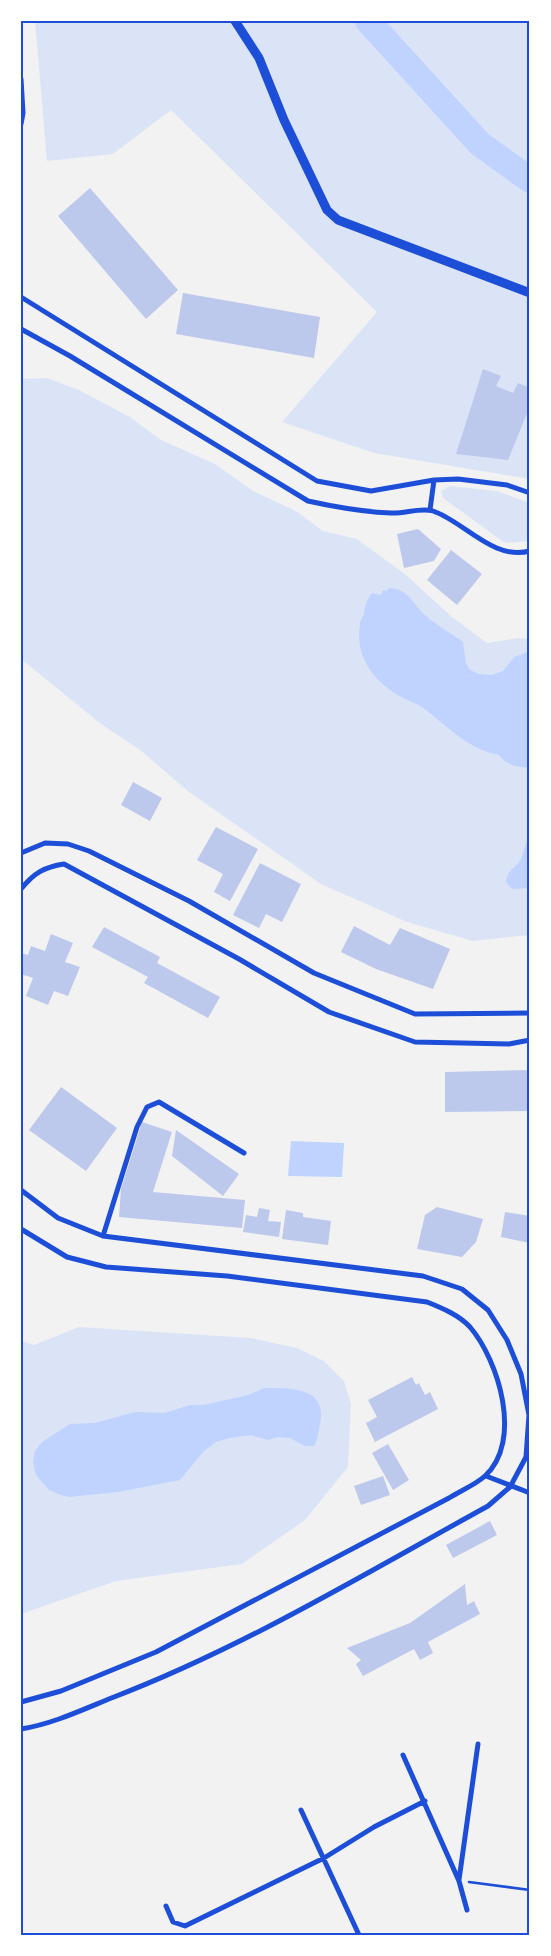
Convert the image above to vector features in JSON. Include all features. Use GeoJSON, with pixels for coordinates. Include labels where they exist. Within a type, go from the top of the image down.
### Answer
{"type":"FeatureCollection","features":[{"type":"Feature","properties":{"kind":"main road"},"geometry":{"type":"LineString","coordinates":[[235,21],[258,58],[284,120],[327,210],[338,220],[530,294]]}},
{"type":"Feature","properties":{"kind":"street"},"geometry":{"type":"LineString","coordinates":[[21,79],[23,113],[21,124]]}},
{"type":"Feature","properties":{"kind":"street"},"geometry":{"type":"LineString","coordinates":[[21,297],[317,481],[371,491],[434,480],[458,479],[507,485],[530,493]]}},
{"type":"Feature","properties":{"kind":"street"},"geometry":{"type":"LineString","coordinates":[[21,329],[70,356],[308,501],[334,507],[385,513],[430,510],[447,516],[493,547],[510,552],[530,551]]}},
{"type":"Feature","properties":{"kind":"street"},"geometry":{"type":"LineString","coordinates":[[430,510],[434,480]]}},
{"type":"Feature","properties":{"kind":"street"},"geometry":{"type":"LineString","coordinates":[[21,854],[45,843],[68,844],[89,851],[188,901],[314,973],[415,1014],[530,1014]]}},
{"type":"Feature","properties":{"kind":"street"},"geometry":{"type":"LineString","coordinates":[[21,889],[32,875],[47,867],[64,864],[239,959],[329,1012],[415,1042],[509,1044],[530,1040]]}},
{"type":"Feature","properties":{"kind":"street"},"geometry":{"type":"LineString","coordinates":[[103,1236],[137,1127],[147,1107],[159,1102],[244,1153]]}},
{"type":"Feature","properties":{"kind":"street"},"geometry":{"type":"LineString","coordinates":[[21,1190],[58,1218],[103,1236],[423,1276],[462,1289],[488,1310],[507,1340],[521,1374],[529,1414],[526,1458],[510,1487],[488,1506],[258,1631],[169,1676],[72,1714],[21,1729]]}},
{"type":"Feature","properties":{"kind":"street"},"geometry":{"type":"LineString","coordinates":[[21,1229],[67,1257],[106,1267],[228,1276],[427,1302],[451,1313],[468,1326],[485,1348],[498,1380],[504,1412],[503,1448],[486,1476],[449,1498],[156,1652],[61,1691],[21,1702]]}},
{"type":"Feature","properties":{"kind":"street"},"geometry":{"type":"LineString","coordinates":[[486,1476],[510,1487],[530,1493]]}},
{"type":"Feature","properties":{"kind":"street"},"geometry":{"type":"LineString","coordinates":[[459,1881],[478,1744]]}},
{"type":"Feature","properties":{"kind":"street"},"geometry":{"type":"LineString","coordinates":[[403,1755],[459,1881],[467,1910]]}},
{"type":"Feature","properties":{"kind":"street"},"geometry":{"type":"LineString","coordinates":[[166,1906],[173,1922],[185,1926],[324,1858],[374,1827],[425,1801]]}},
{"type":"Feature","properties":{"kind":"street"},"geometry":{"type":"LineString","coordinates":[[301,1810],[360,1935]]}},
{"type":"Feature","properties":{"kind":"path"},"geometry":{"type":"LineString","coordinates":[[459,1881],[530,1890]]}},
{"type":"Feature","properties":{"kind":"shaded area"},"geometry":{"type":"Polygon","coordinates":[[[35,21],[530,21],[530,479],[374,453],[282,422],[377,312],[171,110],[113,154],[47,161],[35,21]]]}},
{"type":"Feature","properties":{"kind":"shaded area"},"geometry":{"type":"Polygon","coordinates":[[[47,378],[79,390],[130,417],[161,440],[215,464],[253,491],[296,511],[323,531],[357,539],[406,575],[452,617],[487,643],[518,638],[530,639],[530,935],[473,941],[407,922],[321,884],[189,792],[139,749],[101,724],[21,659],[21,379],[47,378]]]}},
{"type":"Feature","properties":{"kind":"shaded area"},"geometry":{"type":"Polygon","coordinates":[[[450,486],[497,491],[530,503],[530,541],[507,543],[502,541],[443,498],[441,491],[450,486]]]}},
{"type":"Feature","properties":{"kind":"shaded area"},"geometry":{"type":"Polygon","coordinates":[[[79,1327],[251,1338],[297,1348],[324,1361],[344,1381],[351,1404],[348,1467],[305,1520],[242,1564],[116,1581],[21,1614],[21,1341],[34,1345],[79,1327]]]}},
{"type":"Feature","properties":{"kind":"water"},"geometry":{"type":"Polygon","coordinates":[[[389,588],[406,594],[429,619],[463,642],[466,663],[470,670],[479,674],[492,675],[503,671],[514,657],[530,651],[530,768],[513,765],[506,762],[499,755],[469,743],[422,707],[387,688],[372,673],[360,646],[360,623],[366,603],[372,593],[381,595],[383,590],[387,591],[389,588]]]}},
{"type":"Feature","properties":{"kind":"water"},"geometry":{"type":"Polygon","coordinates":[[[530,837],[530,888],[512,889],[506,882],[507,877],[520,861],[530,837]]]}},
{"type":"Feature","properties":{"kind":"water"},"geometry":{"type":"Polygon","coordinates":[[[291,1141],[344,1143],[342,1177],[288,1176],[291,1141]]]}},
{"type":"Feature","properties":{"kind":"water"},"geometry":{"type":"Polygon","coordinates":[[[264,1388],[285,1388],[305,1392],[313,1396],[321,1412],[314,1446],[305,1446],[290,1438],[278,1437],[268,1440],[251,1435],[229,1438],[216,1442],[204,1451],[180,1480],[118,1492],[69,1497],[49,1490],[36,1475],[33,1462],[35,1451],[42,1442],[70,1424],[95,1423],[135,1412],[165,1413],[190,1405],[204,1405],[248,1395],[264,1388]]]}},
{"type":"Feature","properties":{"kind":"building"},"geometry":{"type":"Polygon","coordinates":[[[90,188],[178,290],[146,319],[58,216],[90,188]]]}},
{"type":"Feature","properties":{"kind":"building"},"geometry":{"type":"Polygon","coordinates":[[[183,293],[320,317],[314,358],[176,334],[183,293]]]}},
{"type":"Feature","properties":{"kind":"building"},"geometry":{"type":"Polygon","coordinates":[[[483,369],[501,376],[496,386],[513,393],[518,383],[530,388],[530,406],[508,460],[456,454],[483,369]]]}},
{"type":"Feature","properties":{"kind":"building"},"geometry":{"type":"Polygon","coordinates":[[[418,529],[441,549],[434,561],[404,568],[397,534],[418,529]]]}},
{"type":"Feature","properties":{"kind":"building"},"geometry":{"type":"Polygon","coordinates":[[[451,550],[482,574],[457,605],[427,580],[451,550]]]}},
{"type":"Feature","properties":{"kind":"building"},"geometry":{"type":"Polygon","coordinates":[[[133,782],[162,798],[150,821],[121,805],[133,782]]]}},
{"type":"Feature","properties":{"kind":"building"},"geometry":{"type":"Polygon","coordinates":[[[216,827],[258,849],[230,901],[214,892],[223,874],[197,860],[216,827]]]}},
{"type":"Feature","properties":{"kind":"building"},"geometry":{"type":"Polygon","coordinates":[[[260,863],[301,884],[282,922],[266,914],[259,928],[233,915],[260,863]]]}},
{"type":"Feature","properties":{"kind":"building"},"geometry":{"type":"Polygon","coordinates":[[[354,926],[390,945],[400,928],[450,949],[433,989],[376,969],[341,952],[354,926]]]}},
{"type":"Feature","properties":{"kind":"building"},"geometry":{"type":"Polygon","coordinates":[[[104,927],[160,957],[157,963],[220,997],[208,1018],[144,983],[148,977],[92,947],[104,927]]]}},
{"type":"Feature","properties":{"kind":"building"},"geometry":{"type":"Polygon","coordinates":[[[51,934],[73,943],[65,962],[80,967],[68,996],[54,991],[48,1005],[26,996],[33,978],[21,974],[21,953],[28,955],[31,946],[45,951],[51,934]]]}},
{"type":"Feature","properties":{"kind":"building"},"geometry":{"type":"Polygon","coordinates":[[[530,1070],[530,1111],[445,1112],[445,1072],[530,1070]]]}},
{"type":"Feature","properties":{"kind":"building"},"geometry":{"type":"Polygon","coordinates":[[[61,1087],[117,1128],[86,1171],[29,1130],[61,1087]]]}},
{"type":"Feature","properties":{"kind":"building"},"geometry":{"type":"Polygon","coordinates":[[[142,1122],[172,1132],[153,1192],[245,1200],[242,1228],[119,1217],[121,1189],[142,1122]]]}},
{"type":"Feature","properties":{"kind":"building"},"geometry":{"type":"Polygon","coordinates":[[[176,1130],[239,1174],[223,1196],[172,1156],[176,1130]]]}},
{"type":"Feature","properties":{"kind":"building"},"geometry":{"type":"Polygon","coordinates":[[[437,1207],[483,1219],[476,1242],[462,1257],[417,1249],[425,1215],[437,1207]]]}},
{"type":"Feature","properties":{"kind":"building"},"geometry":{"type":"Polygon","coordinates":[[[259,1208],[270,1210],[268,1221],[281,1222],[279,1237],[243,1232],[246,1215],[257,1217],[259,1208]]]}},
{"type":"Feature","properties":{"kind":"building"},"geometry":{"type":"Polygon","coordinates":[[[286,1210],[303,1213],[303,1217],[331,1221],[328,1245],[282,1239],[286,1210]]]}},
{"type":"Feature","properties":{"kind":"building"},"geometry":{"type":"Polygon","coordinates":[[[505,1212],[530,1216],[530,1243],[501,1237],[505,1212]]]}},
{"type":"Feature","properties":{"kind":"building"},"geometry":{"type":"Polygon","coordinates":[[[412,1377],[416,1385],[419,1383],[425,1395],[430,1392],[438,1409],[375,1442],[366,1423],[377,1417],[368,1400],[412,1377]]]}},
{"type":"Feature","properties":{"kind":"building"},"geometry":{"type":"Polygon","coordinates":[[[388,1444],[409,1480],[393,1490],[372,1453],[388,1444]]]}},
{"type":"Feature","properties":{"kind":"building"},"geometry":{"type":"Polygon","coordinates":[[[383,1476],[390,1495],[361,1505],[354,1486],[383,1476]]]}},
{"type":"Feature","properties":{"kind":"building"},"geometry":{"type":"Polygon","coordinates":[[[490,1521],[497,1535],[453,1558],[446,1545],[490,1521]]]}},
{"type":"Feature","properties":{"kind":"building"},"geometry":{"type":"Polygon","coordinates":[[[465,1584],[467,1605],[474,1601],[480,1614],[428,1642],[433,1653],[420,1660],[414,1649],[363,1676],[356,1664],[361,1660],[347,1648],[410,1623],[465,1584]]]}},
{"type":"Feature","properties":{"kind":"waterway"},"geometry":{"type":"LineString","coordinates":[[368,21],[480,144],[530,180]]}}]}
